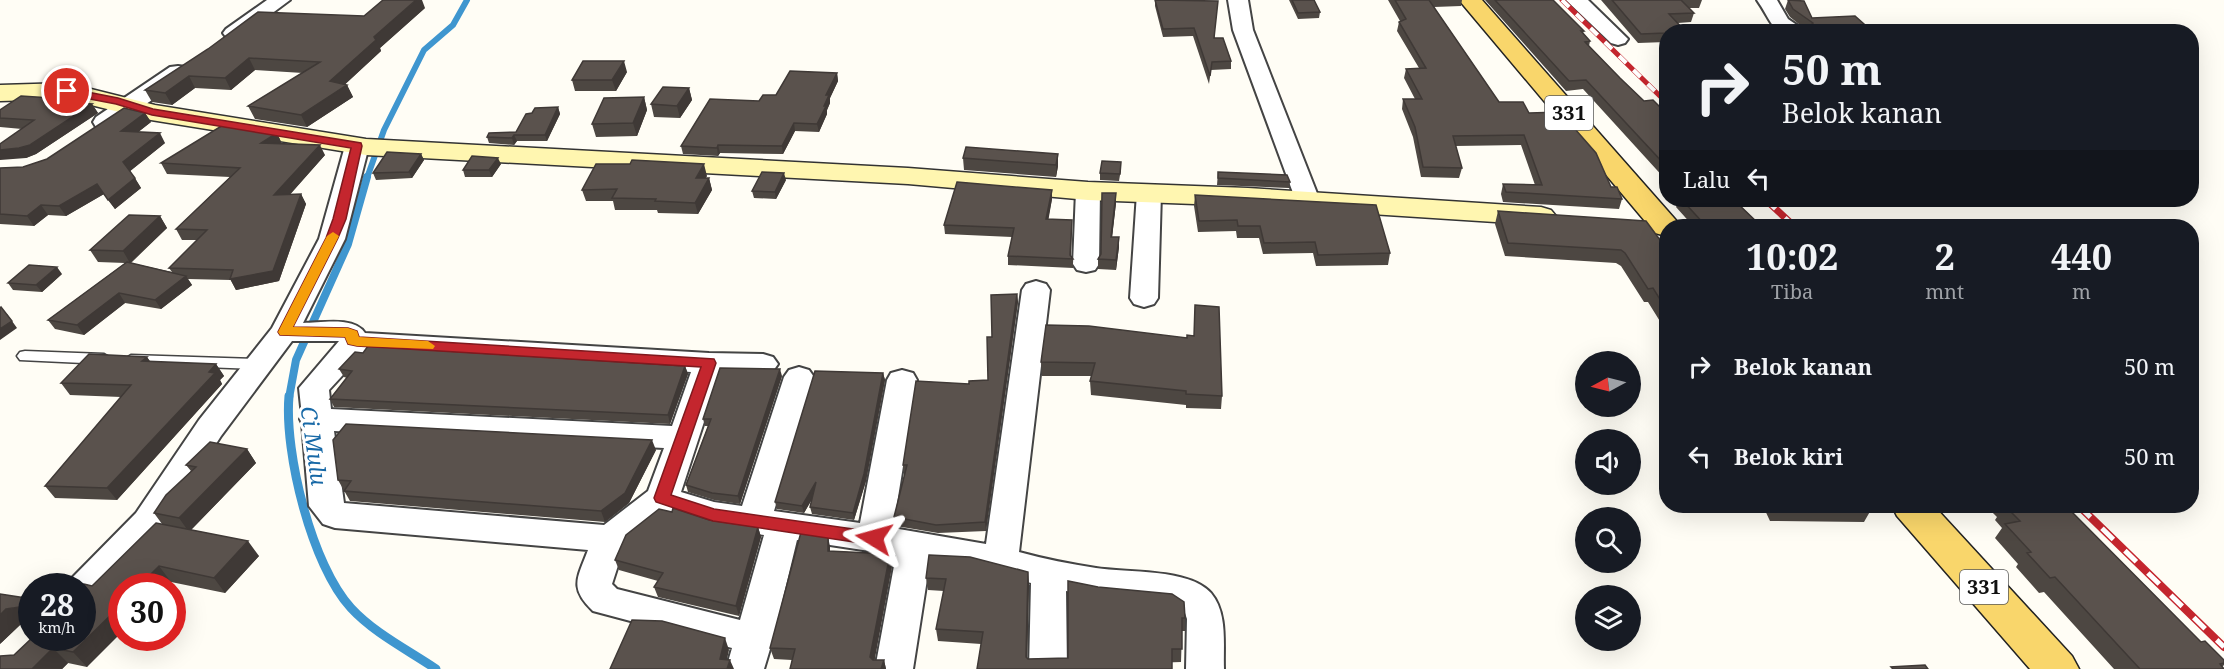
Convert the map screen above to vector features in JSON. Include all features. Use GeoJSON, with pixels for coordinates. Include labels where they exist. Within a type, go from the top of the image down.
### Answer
{"type":"FeatureCollection","features":[{"type":"Feature","properties":{"kind":"main road","name":"331"},"geometry":{"type":"LineString","coordinates":[[1470,0],[1660,219]]}},
{"type":"Feature","properties":{"kind":"main road","name":"331"},"geometry":{"type":"LineString","coordinates":[[1917,513],[2057,669]]}},
{"type":"Feature","properties":{"kind":"street"},"geometry":{"type":"LineString","coordinates":[[219,44],[280,0]]}},
{"type":"Feature","properties":{"kind":"street"},"geometry":{"type":"LineString","coordinates":[[1238,0],[1243,30],[1308,201]]}},
{"type":"Feature","properties":{"kind":"street"},"geometry":{"type":"LineString","coordinates":[[1576,0],[1618,39]]}},
{"type":"Feature","properties":{"kind":"street"},"geometry":{"type":"LineString","coordinates":[[1767,0],[1775,10],[1779,22],[1783,24]]}},
{"type":"Feature","properties":{"kind":"street"},"geometry":{"type":"LineString","coordinates":[[82,136],[192,63]]}},
{"type":"Feature","properties":{"kind":"street"},"geometry":{"type":"LineString","coordinates":[[0,93],[67,91],[152,112],[362,146],[896,176],[1088,191],[1308,201],[1565,217]]}},
{"type":"Feature","properties":{"kind":"street"},"geometry":{"type":"LineString","coordinates":[[302,332],[362,146]]}},
{"type":"Feature","properties":{"kind":"street"},"geometry":{"type":"LineString","coordinates":[[1086,264],[1088,191]]}},
{"type":"Feature","properties":{"kind":"street"},"geometry":{"type":"LineString","coordinates":[[1144,298],[1149,193]]}},
{"type":"Feature","properties":{"kind":"street"},"geometry":{"type":"LineString","coordinates":[[1630,221],[1659,224]]}},
{"type":"Feature","properties":{"kind":"street"},"geometry":{"type":"LineString","coordinates":[[1001,561],[1036,290]]}},
{"type":"Feature","properties":{"kind":"street"},"geometry":{"type":"LineString","coordinates":[[96,576],[134,539],[153,515],[210,428],[257,364],[302,332],[348,332],[357,342],[709,363],[763,364]]}},
{"type":"Feature","properties":{"kind":"street"},"geometry":{"type":"LineString","coordinates":[[357,342],[314,388],[315,419],[326,507],[335,515],[610,539]]}},
{"type":"Feature","properties":{"kind":"street"},"geometry":{"type":"LineString","coordinates":[[709,363],[662,498],[610,539],[594,580],[594,590],[606,601],[750,654],[769,523],[798,376]]}},
{"type":"Feature","properties":{"kind":"street"},"geometry":{"type":"LineString","coordinates":[[874,538],[902,380]]}},
{"type":"Feature","properties":{"kind":"street"},"geometry":{"type":"LineString","coordinates":[[315,419],[681,438]]}},
{"type":"Feature","properties":{"kind":"street"},"geometry":{"type":"LineString","coordinates":[[662,498],[713,515],[971,553],[1049,574],[1098,583],[1172,590],[1187,595],[1200,604],[1205,619],[1205,669]]}},
{"type":"Feature","properties":{"kind":"street"},"geometry":{"type":"LineString","coordinates":[[894,669],[915,545]]}},
{"type":"Feature","properties":{"kind":"street"},"geometry":{"type":"LineString","coordinates":[[1048,669],[1049,574]]}},
{"type":"Feature","properties":{"kind":"lane"},"geometry":{"type":"LineString","coordinates":[[25,356],[257,364]]}},
{"type":"Feature","properties":{"kind":"building"},"geometry":{"type":"Polygon","coordinates":[[[383,0],[416,0],[374,37],[376,40],[330,81],[347,85],[301,115],[248,106],[320,62],[249,58],[225,78],[189,76],[165,93],[145,90],[208,49],[258,12],[364,16],[383,0]]]}},
{"type":"Feature","properties":{"kind":"building"},"geometry":{"type":"Polygon","coordinates":[[[1155,0],[1218,1],[1214,38],[1223,38],[1231,61],[1212,62],[1210,76],[1194,28],[1163,29],[1155,0]]]}},
{"type":"Feature","properties":{"kind":"building"},"geometry":{"type":"Polygon","coordinates":[[[1292,0],[1314,0],[1320,12],[1298,13],[1292,0]]]}},
{"type":"Feature","properties":{"kind":"building"},"geometry":{"type":"Polygon","coordinates":[[[1395,0],[1429,0],[1499,102],[1523,102],[1529,113],[1561,112],[1571,129],[1575,129],[1596,153],[1611,187],[1617,187],[1622,199],[1506,192],[1503,184],[1542,185],[1524,135],[1453,136],[1462,168],[1423,167],[1415,127],[1403,99],[1422,99],[1406,69],[1426,68],[1399,22],[1406,19],[1395,0]]]}},
{"type":"Feature","properties":{"kind":"building"},"geometry":{"type":"Polygon","coordinates":[[[1495,0],[1553,0],[1584,31],[1581,31],[1590,41],[1585,42],[1620,78],[1644,101],[1653,100],[1659,106],[1659,158],[1586,80],[1569,81],[1495,0]]]}},
{"type":"Feature","properties":{"kind":"building"},"geometry":{"type":"Polygon","coordinates":[[[1612,0],[1681,0],[1694,13],[1669,14],[1678,24],[1659,24],[1659,33],[1641,34],[1612,0]]]}},
{"type":"Feature","properties":{"kind":"building"},"geometry":{"type":"Polygon","coordinates":[[[1788,0],[1804,1],[1812,18],[1855,16],[1864,24],[1812,24],[1793,9],[1788,0]]]}},
{"type":"Feature","properties":{"kind":"building"},"geometry":{"type":"Polygon","coordinates":[[[583,61],[624,61],[612,80],[572,80],[583,61]]]}},
{"type":"Feature","properties":{"kind":"building"},"geometry":{"type":"Polygon","coordinates":[[[790,71],[837,73],[826,95],[829,95],[824,106],[826,106],[817,124],[794,123],[782,146],[718,145],[717,148],[681,146],[710,99],[759,101],[763,95],[776,95],[790,71]]]}},
{"type":"Feature","properties":{"kind":"building"},"geometry":{"type":"Polygon","coordinates":[[[663,87],[689,88],[677,106],[651,104],[663,87]]]}},
{"type":"Feature","properties":{"kind":"building"},"geometry":{"type":"Polygon","coordinates":[[[21,96],[53,98],[47,102],[92,104],[30,145],[0,150],[0,144],[34,120],[0,118],[0,110],[21,96]]]}},
{"type":"Feature","properties":{"kind":"building"},"geometry":{"type":"Polygon","coordinates":[[[644,97],[633,123],[592,124],[604,98],[644,97]]]}},
{"type":"Feature","properties":{"kind":"building"},"geometry":{"type":"Polygon","coordinates":[[[558,107],[545,135],[514,135],[512,138],[487,137],[489,133],[516,132],[526,114],[532,113],[535,108],[558,107]]]}},
{"type":"Feature","properties":{"kind":"building"},"geometry":{"type":"Polygon","coordinates":[[[124,108],[145,113],[121,131],[160,133],[123,162],[135,178],[108,200],[97,184],[59,206],[41,205],[27,216],[0,214],[0,168],[23,167],[47,159],[124,108]]]}},
{"type":"Feature","properties":{"kind":"building"},"geometry":{"type":"Polygon","coordinates":[[[223,125],[277,133],[261,143],[320,145],[274,195],[301,194],[273,271],[230,279],[233,270],[169,268],[207,230],[176,229],[240,168],[161,163],[223,125]]]}},
{"type":"Feature","properties":{"kind":"building"},"geometry":{"type":"Polygon","coordinates":[[[966,147],[1058,154],[1056,165],[963,158],[966,147]]]}},
{"type":"Feature","properties":{"kind":"building"},"geometry":{"type":"Polygon","coordinates":[[[387,152],[421,154],[409,172],[373,173],[387,152]]]}},
{"type":"Feature","properties":{"kind":"building"},"geometry":{"type":"Polygon","coordinates":[[[472,156],[498,158],[489,170],[463,170],[472,156]]]}},
{"type":"Feature","properties":{"kind":"building"},"geometry":{"type":"Polygon","coordinates":[[[632,160],[704,164],[696,178],[709,178],[695,203],[612,198],[617,189],[582,190],[596,164],[630,164],[632,160]]]}},
{"type":"Feature","properties":{"kind":"building"},"geometry":{"type":"Polygon","coordinates":[[[1102,161],[1121,162],[1120,174],[1100,173],[1102,161]]]}},
{"type":"Feature","properties":{"kind":"building"},"geometry":{"type":"Polygon","coordinates":[[[762,172],[784,173],[775,192],[752,191],[762,172]]]}},
{"type":"Feature","properties":{"kind":"building"},"geometry":{"type":"Polygon","coordinates":[[[1218,172],[1287,175],[1290,182],[1218,178],[1218,172]]]}},
{"type":"Feature","properties":{"kind":"building"},"geometry":{"type":"Polygon","coordinates":[[[957,182],[1052,190],[1046,219],[1072,220],[1070,255],[1073,259],[1008,256],[1014,228],[944,225],[957,182]]]}},
{"type":"Feature","properties":{"kind":"building"},"geometry":{"type":"Polygon","coordinates":[[[1102,193],[1116,193],[1111,237],[1119,237],[1116,260],[1098,259],[1101,254],[1102,193]]]}},
{"type":"Feature","properties":{"kind":"building"},"geometry":{"type":"Polygon","coordinates":[[[1195,195],[1376,205],[1390,253],[1318,255],[1315,242],[1264,243],[1260,226],[1238,226],[1237,220],[1199,221],[1195,195]]]}},
{"type":"Feature","properties":{"kind":"building"},"geometry":{"type":"Polygon","coordinates":[[[1688,207],[1741,207],[1754,219],[1700,219],[1688,207]]]}},
{"type":"Feature","properties":{"kind":"building"},"geometry":{"type":"Polygon","coordinates":[[[1498,211],[1646,221],[1659,239],[1659,298],[1653,288],[1648,289],[1621,250],[1508,243],[1498,211]]]}},
{"type":"Feature","properties":{"kind":"building"},"geometry":{"type":"Polygon","coordinates":[[[129,215],[160,216],[123,251],[90,250],[129,215]]]}},
{"type":"Feature","properties":{"kind":"building"},"geometry":{"type":"Polygon","coordinates":[[[127,262],[186,276],[155,300],[119,293],[77,325],[48,320],[127,262]]]}},
{"type":"Feature","properties":{"kind":"building"},"geometry":{"type":"Polygon","coordinates":[[[29,265],[57,267],[36,285],[8,283],[29,265]]]}},
{"type":"Feature","properties":{"kind":"building"},"geometry":{"type":"Polygon","coordinates":[[[1017,294],[985,522],[936,525],[894,517],[907,465],[903,465],[916,381],[969,384],[969,381],[988,380],[987,337],[992,337],[991,295],[1017,294]]]}},
{"type":"Feature","properties":{"kind":"building"},"geometry":{"type":"Polygon","coordinates":[[[1195,305],[1219,307],[1222,396],[1186,394],[1186,391],[1090,381],[1095,363],[1041,362],[1046,325],[1089,326],[1187,338],[1187,335],[1194,336],[1195,305]]]}},
{"type":"Feature","properties":{"kind":"building"},"geometry":{"type":"Polygon","coordinates":[[[0,308],[12,321],[0,329],[0,308]]]}},
{"type":"Feature","properties":{"kind":"building"},"geometry":{"type":"Polygon","coordinates":[[[368,346],[685,366],[668,415],[330,399],[352,371],[339,369],[355,352],[363,353],[368,346]]]}},
{"type":"Feature","properties":{"kind":"building"},"geometry":{"type":"Polygon","coordinates":[[[89,354],[147,357],[142,361],[216,364],[209,372],[215,373],[107,488],[45,486],[131,385],[61,383],[89,354]]]}},
{"type":"Feature","properties":{"kind":"building"},"geometry":{"type":"Polygon","coordinates":[[[720,368],[780,369],[738,496],[712,493],[686,485],[711,419],[703,419],[720,368]]]}},
{"type":"Feature","properties":{"kind":"building"},"geometry":{"type":"Polygon","coordinates":[[[815,371],[883,373],[864,474],[853,513],[810,507],[816,482],[802,506],[775,502],[815,371]]]}},
{"type":"Feature","properties":{"kind":"building"},"geometry":{"type":"Polygon","coordinates":[[[346,424],[652,440],[625,493],[601,511],[344,491],[351,481],[338,480],[333,440],[346,424]]]}},
{"type":"Feature","properties":{"kind":"building"},"geometry":{"type":"Polygon","coordinates":[[[210,442],[247,449],[179,518],[154,513],[166,495],[196,467],[186,465],[210,442]]]}},
{"type":"Feature","properties":{"kind":"building"},"geometry":{"type":"Polygon","coordinates":[[[673,508],[709,520],[758,527],[736,606],[654,587],[663,573],[615,560],[626,535],[659,509],[672,512],[673,508]]]}},
{"type":"Feature","properties":{"kind":"building"},"geometry":{"type":"Polygon","coordinates":[[[2012,513],[2073,513],[2201,642],[2205,641],[2224,660],[2224,663],[2220,664],[2224,669],[2140,669],[2055,577],[2050,578],[2027,553],[2031,552],[2005,524],[2020,521],[2012,513]]]}},
{"type":"Feature","properties":{"kind":"building"},"geometry":{"type":"Polygon","coordinates":[[[156,523],[248,541],[214,578],[159,566],[152,573],[108,573],[108,618],[96,629],[96,582],[156,523]]]}},
{"type":"Feature","properties":{"kind":"building"},"geometry":{"type":"Polygon","coordinates":[[[801,532],[828,536],[828,551],[890,554],[870,657],[873,660],[884,660],[881,669],[790,669],[795,649],[770,648],[801,532]]]}},
{"type":"Feature","properties":{"kind":"building"},"geometry":{"type":"Polygon","coordinates":[[[929,555],[970,557],[1028,572],[1026,657],[1028,659],[1068,658],[1068,581],[1098,587],[1172,594],[1184,602],[1182,649],[1172,649],[1172,669],[977,669],[983,632],[936,629],[946,579],[926,578],[929,555]]]}},
{"type":"Feature","properties":{"kind":"building"},"geometry":{"type":"Polygon","coordinates":[[[0,594],[18,597],[18,607],[6,609],[0,615],[0,594]]]}},
{"type":"Feature","properties":{"kind":"building"},"geometry":{"type":"Polygon","coordinates":[[[632,620],[662,621],[725,638],[720,659],[730,660],[727,669],[610,669],[632,620]]]}},
{"type":"Feature","properties":{"kind":"building"},"geometry":{"type":"Polygon","coordinates":[[[18,651],[50,651],[32,669],[0,669],[0,656],[14,655],[18,651]]]}},
{"type":"Feature","properties":{"kind":"building"},"geometry":{"type":"Polygon","coordinates":[[[1925,665],[1928,669],[1893,669],[1891,667],[1925,665]]]}},
{"type":"Feature","properties":{"kind":"waterway","name":"Ci Mulu"},"geometry":{"type":"LineString","coordinates":[[367,178],[384,130],[424,50],[453,25],[467,0]]}},
{"type":"Feature","properties":{"kind":"waterway","name":"Ci Mulu"},"geometry":{"type":"LineString","coordinates":[[289,398],[296,360],[348,244],[367,177]]}},
{"type":"Feature","properties":{"kind":"waterway","name":"Ci Mulu"},"geometry":{"type":"LineString","coordinates":[[289,398],[291,447],[296,477],[313,537],[337,589],[360,617],[436,669]]}},
{"type":"Feature","properties":{"kind":"railway"},"geometry":{"type":"LineString","coordinates":[[1562,0],[1659,95]]}},
{"type":"Feature","properties":{"kind":"railway"},"geometry":{"type":"LineString","coordinates":[[1774,207],[1786,219]]}},
{"type":"Feature","properties":{"kind":"railway"},"geometry":{"type":"LineString","coordinates":[[2086,513],[2224,647]]}},
{"type":"Feature","properties":{"kind":"slow traffic"},"geometry":{"type":"LineString","coordinates":[[333,236],[324,258],[284,332],[348,332],[357,342],[428,346]]}},
{"type":"Feature","properties":{"kind":"route"},"geometry":{"type":"LineString","coordinates":[[67,91],[152,112],[357,146],[332,238],[324,258],[284,332],[348,332],[357,342],[709,363],[662,498],[713,515],[874,538]]}}]}
